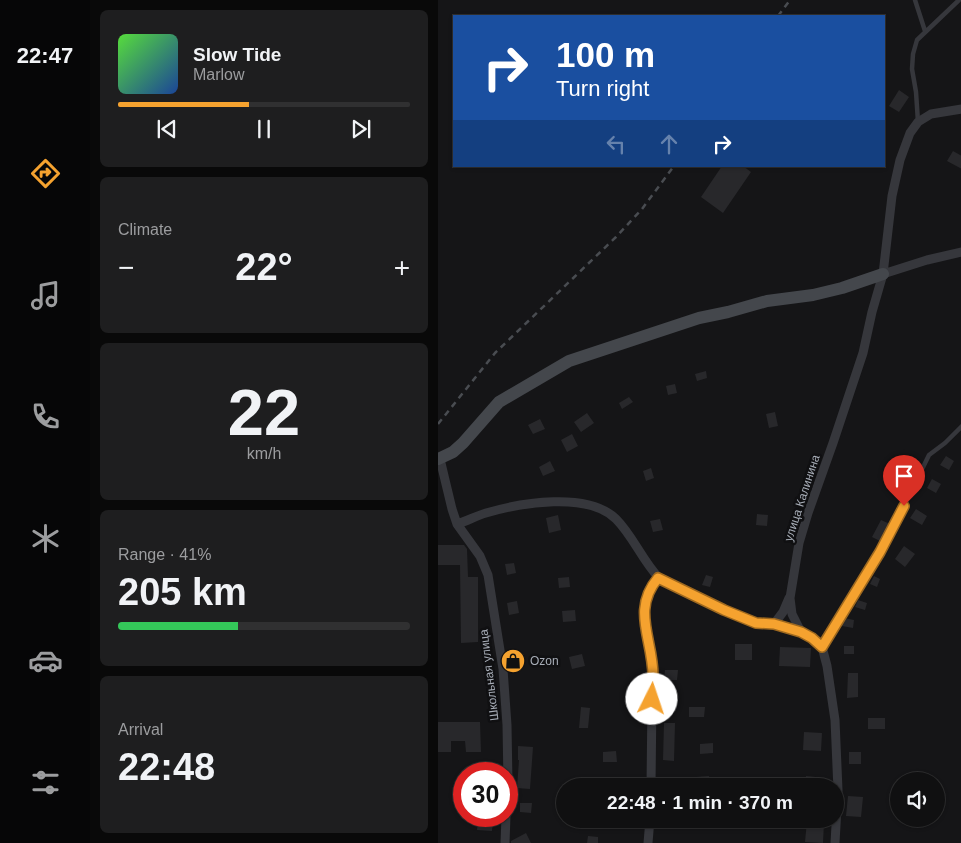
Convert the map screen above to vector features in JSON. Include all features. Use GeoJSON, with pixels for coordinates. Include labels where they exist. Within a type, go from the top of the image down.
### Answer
{"type":"FeatureCollection","features":[{"type":"Feature","properties":{"kind":"street"},"geometry":{"type":"LineString","coordinates":[[918,122],[931,114],[962,109]]}},
{"type":"Feature","properties":{"kind":"street","name":"улица Калинина"},"geometry":{"type":"LineString","coordinates":[[801,632],[792,614],[790,598],[799,543],[863,353],[883,274],[892,196],[900,160],[910,133],[918,122]]}},
{"type":"Feature","properties":{"kind":"street"},"geometry":{"type":"LineString","coordinates":[[439,459],[453,452],[463,443],[499,402],[569,361],[699,318],[768,301],[813,295],[842,288],[927,260],[962,252]]}},
{"type":"Feature","properties":{"kind":"street","name":"Школьная улица"},"geometry":{"type":"LineString","coordinates":[[439,459],[452,509],[458,524],[480,556],[488,575],[503,669],[508,734],[508,762]]}},
{"type":"Feature","properties":{"kind":"street"},"geometry":{"type":"LineString","coordinates":[[458,524],[485,513],[536,502],[575,503],[593,506],[605,510],[622,525],[650,569],[658,578],[724,610],[756,623],[774,624],[801,632],[812,638],[822,647],[827,666],[835,720],[838,790],[835,843]]}},
{"type":"Feature","properties":{"kind":"street"},"geometry":{"type":"LineString","coordinates":[[651,778],[653,675],[644,613],[649,589],[658,578]]}},
{"type":"Feature","properties":{"kind":"street"},"geometry":{"type":"LineString","coordinates":[[774,624],[790,598]]}},
{"type":"Feature","properties":{"kind":"street"},"geometry":{"type":"LineString","coordinates":[[505,843],[506,827]]}},
{"type":"Feature","properties":{"kind":"street"},"geometry":{"type":"LineString","coordinates":[[648,843],[649,828]]}},
{"type":"Feature","properties":{"kind":"lane"},"geometry":{"type":"LineString","coordinates":[[915,0],[925,31]]}},
{"type":"Feature","properties":{"kind":"lane"},"geometry":{"type":"LineString","coordinates":[[918,122],[912,69],[913,54],[917,40],[959,0]]}},
{"type":"Feature","properties":{"kind":"lane"},"geometry":{"type":"LineString","coordinates":[[822,647],[880,552],[929,455],[962,426]]}},
{"type":"Feature","properties":{"kind":"building"},"geometry":{"type":"Polygon","coordinates":[[[899,90],[909,97],[899,112],[889,106],[899,90]]]}},
{"type":"Feature","properties":{"kind":"building"},"geometry":{"type":"Polygon","coordinates":[[[953,151],[962,156],[962,169],[947,161],[953,151]]]}},
{"type":"Feature","properties":{"kind":"building"},"geometry":{"type":"Polygon","coordinates":[[[721,167],[744,167],[751,172],[723,213],[701,197],[721,167]]]}},
{"type":"Feature","properties":{"kind":"building"},"geometry":{"type":"Polygon","coordinates":[[[706,371],[707,378],[697,381],[695,374],[706,371]]]}},
{"type":"Feature","properties":{"kind":"building"},"geometry":{"type":"Polygon","coordinates":[[[675,384],[677,393],[668,395],[666,386],[675,384]]]}},
{"type":"Feature","properties":{"kind":"building"},"geometry":{"type":"Polygon","coordinates":[[[629,397],[633,402],[622,409],[619,403],[629,397]]]}},
{"type":"Feature","properties":{"kind":"building"},"geometry":{"type":"Polygon","coordinates":[[[775,412],[778,426],[769,428],[766,414],[775,412]]]}},
{"type":"Feature","properties":{"kind":"building"},"geometry":{"type":"Polygon","coordinates":[[[587,413],[594,423],[581,432],[574,422],[587,413]]]}},
{"type":"Feature","properties":{"kind":"building"},"geometry":{"type":"Polygon","coordinates":[[[540,419],[545,429],[533,434],[528,425],[540,419]]]}},
{"type":"Feature","properties":{"kind":"building"},"geometry":{"type":"Polygon","coordinates":[[[572,434],[578,446],[567,452],[561,440],[572,434]]]}},
{"type":"Feature","properties":{"kind":"building"},"geometry":{"type":"Polygon","coordinates":[[[946,456],[954,461],[949,470],[940,465],[946,456]]]}},
{"type":"Feature","properties":{"kind":"building"},"geometry":{"type":"Polygon","coordinates":[[[550,461],[555,471],[543,476],[539,467],[550,461]]]}},
{"type":"Feature","properties":{"kind":"building"},"geometry":{"type":"Polygon","coordinates":[[[651,468],[654,478],[646,481],[643,471],[651,468]]]}},
{"type":"Feature","properties":{"kind":"building"},"geometry":{"type":"Polygon","coordinates":[[[932,479],[941,484],[936,493],[927,488],[932,479]]]}},
{"type":"Feature","properties":{"kind":"building"},"geometry":{"type":"Polygon","coordinates":[[[916,509],[927,516],[922,525],[910,518],[916,509]]]}},
{"type":"Feature","properties":{"kind":"building"},"geometry":{"type":"Polygon","coordinates":[[[757,514],[768,515],[767,526],[756,525],[757,514]]]}},
{"type":"Feature","properties":{"kind":"building"},"geometry":{"type":"Polygon","coordinates":[[[558,515],[561,530],[549,533],[546,518],[558,515]]]}},
{"type":"Feature","properties":{"kind":"building"},"geometry":{"type":"Polygon","coordinates":[[[660,519],[663,530],[653,532],[650,521],[660,519]]]}},
{"type":"Feature","properties":{"kind":"building"},"geometry":{"type":"Polygon","coordinates":[[[881,520],[890,524],[880,541],[872,537],[881,520]]]}},
{"type":"Feature","properties":{"kind":"building"},"geometry":{"type":"Polygon","coordinates":[[[438,545],[464,545],[467,549],[468,577],[478,577],[478,642],[461,643],[460,565],[438,565],[438,545]]]}},
{"type":"Feature","properties":{"kind":"building"},"geometry":{"type":"Polygon","coordinates":[[[904,546],[915,554],[905,567],[895,559],[904,546]]]}},
{"type":"Feature","properties":{"kind":"building"},"geometry":{"type":"Polygon","coordinates":[[[514,563],[516,573],[507,575],[505,564],[514,563]]]}},
{"type":"Feature","properties":{"kind":"building"},"geometry":{"type":"Polygon","coordinates":[[[706,575],[713,577],[710,587],[702,585],[706,575]]]}},
{"type":"Feature","properties":{"kind":"building"},"geometry":{"type":"Polygon","coordinates":[[[874,576],[880,579],[877,587],[870,584],[874,576]]]}},
{"type":"Feature","properties":{"kind":"building"},"geometry":{"type":"Polygon","coordinates":[[[569,577],[570,587],[559,588],[558,578],[569,577]]]}},
{"type":"Feature","properties":{"kind":"building"},"geometry":{"type":"Polygon","coordinates":[[[858,600],[867,603],[865,610],[855,607],[858,600]]]}},
{"type":"Feature","properties":{"kind":"building"},"geometry":{"type":"Polygon","coordinates":[[[517,601],[519,613],[509,615],[507,603],[517,601]]]}},
{"type":"Feature","properties":{"kind":"building"},"geometry":{"type":"Polygon","coordinates":[[[575,610],[576,621],[563,622],[562,611],[575,610]]]}},
{"type":"Feature","properties":{"kind":"building"},"geometry":{"type":"Polygon","coordinates":[[[844,618],[854,620],[853,628],[842,626],[844,618]]]}},
{"type":"Feature","properties":{"kind":"building"},"geometry":{"type":"Polygon","coordinates":[[[735,644],[752,644],[752,660],[735,660],[735,644]]]}},
{"type":"Feature","properties":{"kind":"building"},"geometry":{"type":"Polygon","coordinates":[[[844,646],[854,646],[854,654],[844,654],[844,646]]]}},
{"type":"Feature","properties":{"kind":"building"},"geometry":{"type":"Polygon","coordinates":[[[780,647],[811,648],[810,667],[779,666],[780,647]]]}},
{"type":"Feature","properties":{"kind":"building"},"geometry":{"type":"Polygon","coordinates":[[[517,654],[519,666],[509,668],[507,656],[517,654]]]}},
{"type":"Feature","properties":{"kind":"building"},"geometry":{"type":"Polygon","coordinates":[[[582,654],[585,666],[572,669],[569,657],[582,654]]]}},
{"type":"Feature","properties":{"kind":"building"},"geometry":{"type":"Polygon","coordinates":[[[665,670],[678,670],[677,680],[664,680],[665,670]]]}},
{"type":"Feature","properties":{"kind":"building"},"geometry":{"type":"Polygon","coordinates":[[[848,673],[858,673],[858,697],[847,698],[848,673]]]}},
{"type":"Feature","properties":{"kind":"building"},"geometry":{"type":"Polygon","coordinates":[[[581,707],[590,708],[588,728],[579,728],[581,707]]]}},
{"type":"Feature","properties":{"kind":"building"},"geometry":{"type":"Polygon","coordinates":[[[689,707],[705,707],[704,717],[689,717],[689,707]]]}},
{"type":"Feature","properties":{"kind":"building"},"geometry":{"type":"Polygon","coordinates":[[[868,718],[885,718],[885,729],[868,729],[868,718]]]}},
{"type":"Feature","properties":{"kind":"building"},"geometry":{"type":"Polygon","coordinates":[[[438,722],[480,722],[481,752],[466,752],[465,741],[451,741],[451,752],[438,752],[438,722]]]}},
{"type":"Feature","properties":{"kind":"building"},"geometry":{"type":"Polygon","coordinates":[[[664,723],[675,723],[674,761],[663,760],[664,723]]]}},
{"type":"Feature","properties":{"kind":"building"},"geometry":{"type":"Polygon","coordinates":[[[804,732],[822,733],[821,751],[803,750],[804,732]]]}},
{"type":"Feature","properties":{"kind":"building"},"geometry":{"type":"Polygon","coordinates":[[[713,743],[713,753],[700,754],[700,744],[713,743]]]}},
{"type":"Feature","properties":{"kind":"building"},"geometry":{"type":"Polygon","coordinates":[[[518,746],[533,747],[530,789],[518,788],[518,746]]]}},
{"type":"Feature","properties":{"kind":"building"},"geometry":{"type":"Polygon","coordinates":[[[616,751],[617,762],[603,762],[603,752],[616,751]]]}},
{"type":"Feature","properties":{"kind":"building"},"geometry":{"type":"Polygon","coordinates":[[[849,752],[861,752],[861,764],[849,764],[849,752]]]}},
{"type":"Feature","properties":{"kind":"building"},"geometry":{"type":"Polygon","coordinates":[[[709,776],[709,778],[696,778],[709,776]]]}},
{"type":"Feature","properties":{"kind":"building"},"geometry":{"type":"Polygon","coordinates":[[[806,776],[825,778],[806,778],[806,776]]]}},
{"type":"Feature","properties":{"kind":"building"},"geometry":{"type":"Polygon","coordinates":[[[848,796],[863,797],[861,817],[846,816],[848,796]]]}},
{"type":"Feature","properties":{"kind":"building"},"geometry":{"type":"Polygon","coordinates":[[[520,803],[532,803],[531,813],[520,812],[520,803]]]}},
{"type":"Feature","properties":{"kind":"building"},"geometry":{"type":"Polygon","coordinates":[[[477,827],[492,827],[492,831],[477,830],[477,827]]]}},
{"type":"Feature","properties":{"kind":"building"},"geometry":{"type":"Polygon","coordinates":[[[806,828],[824,828],[823,843],[805,842],[806,828]]]}},
{"type":"Feature","properties":{"kind":"building"},"geometry":{"type":"Polygon","coordinates":[[[526,833],[531,843],[511,843],[511,841],[526,833]]]}},
{"type":"Feature","properties":{"kind":"building"},"geometry":{"type":"Polygon","coordinates":[[[588,836],[598,837],[598,843],[587,843],[588,836]]]}},
{"type":"Feature","properties":{"kind":"railway"},"geometry":{"type":"LineString","coordinates":[[779,15],[790,0]]}},
{"type":"Feature","properties":{"kind":"railway"},"geometry":{"type":"LineString","coordinates":[[438,424],[495,353],[616,237],[642,209],[673,167]]}},
{"type":"Feature","properties":{"kind":"place","name":"Ozon"},"geometry":{"type":"Point","coordinates":[513,661]}},
{"type":"Feature","properties":{"kind":"route"},"geometry":{"type":"LineString","coordinates":[[652,699],[653,675],[644,613],[649,589],[658,578],[724,610],[756,623],[774,624],[801,632],[812,638],[822,647],[880,552],[904,506]]}}]}
